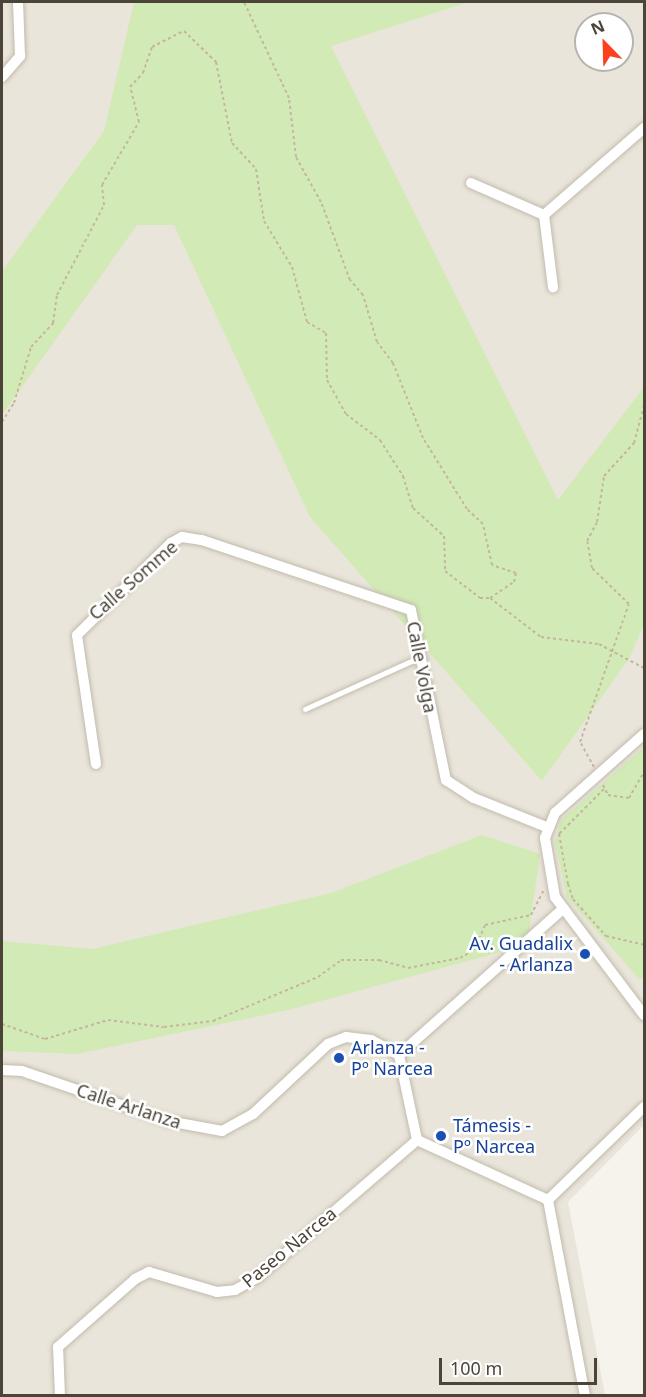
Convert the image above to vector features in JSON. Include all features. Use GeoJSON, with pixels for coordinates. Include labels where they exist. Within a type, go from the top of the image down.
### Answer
{"type":"FeatureCollection","features":[{"type":"Feature","properties":{"kind":"street"},"geometry":{"type":"LineString","coordinates":[[2,77],[20,56],[18,2]]}},
{"type":"Feature","properties":{"kind":"street"},"geometry":{"type":"LineString","coordinates":[[544,215],[645,128]]}},
{"type":"Feature","properties":{"kind":"street"},"geometry":{"type":"LineString","coordinates":[[471,183],[544,215]]}},
{"type":"Feature","properties":{"kind":"street"},"geometry":{"type":"LineString","coordinates":[[544,215],[553,287]]}},
{"type":"Feature","properties":{"kind":"street","name":"Calle Volga"},"geometry":{"type":"LineString","coordinates":[[182,537],[411,610],[446,780],[474,798],[546,827]]}},
{"type":"Feature","properties":{"kind":"street","name":"Calle Somme"},"geometry":{"type":"LineString","coordinates":[[96,764],[77,635],[182,537]]}},
{"type":"Feature","properties":{"kind":"street"},"geometry":{"type":"LineString","coordinates":[[645,734],[598,775],[546,827],[554,888],[562,909],[599,948],[645,1015]]}},
{"type":"Feature","properties":{"kind":"street"},"geometry":{"type":"LineString","coordinates":[[548,1200],[417,1140],[399,1055],[562,909]]}},
{"type":"Feature","properties":{"kind":"street","name":"Calle Arlanza"},"geometry":{"type":"LineString","coordinates":[[2,1070],[22,1071],[168,1121],[222,1131],[253,1114],[328,1044],[346,1037],[371,1040],[399,1055]]}},
{"type":"Feature","properties":{"kind":"street"},"geometry":{"type":"LineString","coordinates":[[548,1200],[645,1107]]}},
{"type":"Feature","properties":{"kind":"street","name":"Paseo Narcea"},"geometry":{"type":"LineString","coordinates":[[60,1395],[58,1347],[135,1279],[149,1272],[217,1292],[235,1290],[258,1276],[417,1140]]}},
{"type":"Feature","properties":{"kind":"street"},"geometry":{"type":"LineString","coordinates":[[548,1200],[585,1395]]}},
{"type":"Feature","properties":{"kind":"lane"},"geometry":{"type":"LineString","coordinates":[[305,710],[420,657]]}},
{"type":"Feature","properties":{"kind":"path"},"geometry":{"type":"LineString","coordinates":[[2,422],[14,403],[31,347],[53,323],[57,295],[104,205],[102,185],[139,122],[130,87],[143,73],[152,47],[184,31],[197,39],[219,71],[232,143],[256,169],[264,220],[292,267],[307,322],[326,333],[327,380],[346,414],[380,440],[421,519],[444,536],[445,571],[480,598],[490,598],[514,582],[516,573],[492,565],[483,524],[467,509],[423,438],[393,363],[377,342],[363,295],[350,280],[321,202],[296,157],[290,98],[244,2]]}},
{"type":"Feature","properties":{"kind":"path"},"geometry":{"type":"LineString","coordinates":[[303,2],[313,2]]}},
{"type":"Feature","properties":{"kind":"path"},"geometry":{"type":"LineString","coordinates":[[339,2],[350,2]]}},
{"type":"Feature","properties":{"kind":"path"},"geometry":{"type":"LineString","coordinates":[[645,405],[634,443],[604,476],[597,522],[587,541],[592,568],[629,604],[615,651],[580,742],[608,795],[629,798],[645,772]]}},
{"type":"Feature","properties":{"kind":"path"},"geometry":{"type":"LineString","coordinates":[[490,598],[541,637],[615,651],[645,668]]}},
{"type":"Feature","properties":{"kind":"path"},"geometry":{"type":"LineString","coordinates":[[604,789],[560,834],[568,884],[573,899],[606,936],[645,945]]}},
{"type":"Feature","properties":{"kind":"path"},"geometry":{"type":"LineString","coordinates":[[2,1024],[45,1039],[108,1020],[164,1027],[213,1021],[318,976],[341,960],[379,960],[408,968],[460,958],[474,950],[485,925],[531,915],[541,891],[568,884]]}},
{"type":"Feature","properties":{"kind":"shaded area"},"geometry":{"type":"Polygon","coordinates":[[[2,2],[644,2],[644,1125],[568,1202],[605,1395],[2,1396],[2,2]]]}},
{"type":"Feature","properties":{"kind":"green space"},"geometry":{"type":"Polygon","coordinates":[[[134,2],[469,2],[331,46],[558,500],[644,387],[644,624],[630,657],[542,781],[310,517],[174,225],[137,225],[2,415],[2,271],[104,131],[134,2]]]}},
{"type":"Feature","properties":{"kind":"green space"},"geometry":{"type":"Polygon","coordinates":[[[644,747],[644,976],[640,980],[567,897],[555,842],[561,820],[644,747]]]}},
{"type":"Feature","properties":{"kind":"green space"},"geometry":{"type":"Polygon","coordinates":[[[482,835],[540,854],[527,945],[288,1010],[77,1054],[2,1051],[2,941],[92,949],[331,893],[482,835]]]}},
{"type":"Feature","properties":{"kind":"place","name":"Av. Guadalix - Arlanza"},"geometry":{"type":"Point","coordinates":[585,954]}},
{"type":"Feature","properties":{"kind":"place","name":"Arlanza - Pº Narcea"},"geometry":{"type":"Point","coordinates":[339,1058]}},
{"type":"Feature","properties":{"kind":"place","name":"Támesis - Pº Narcea"},"geometry":{"type":"Point","coordinates":[441,1136]}}]}
